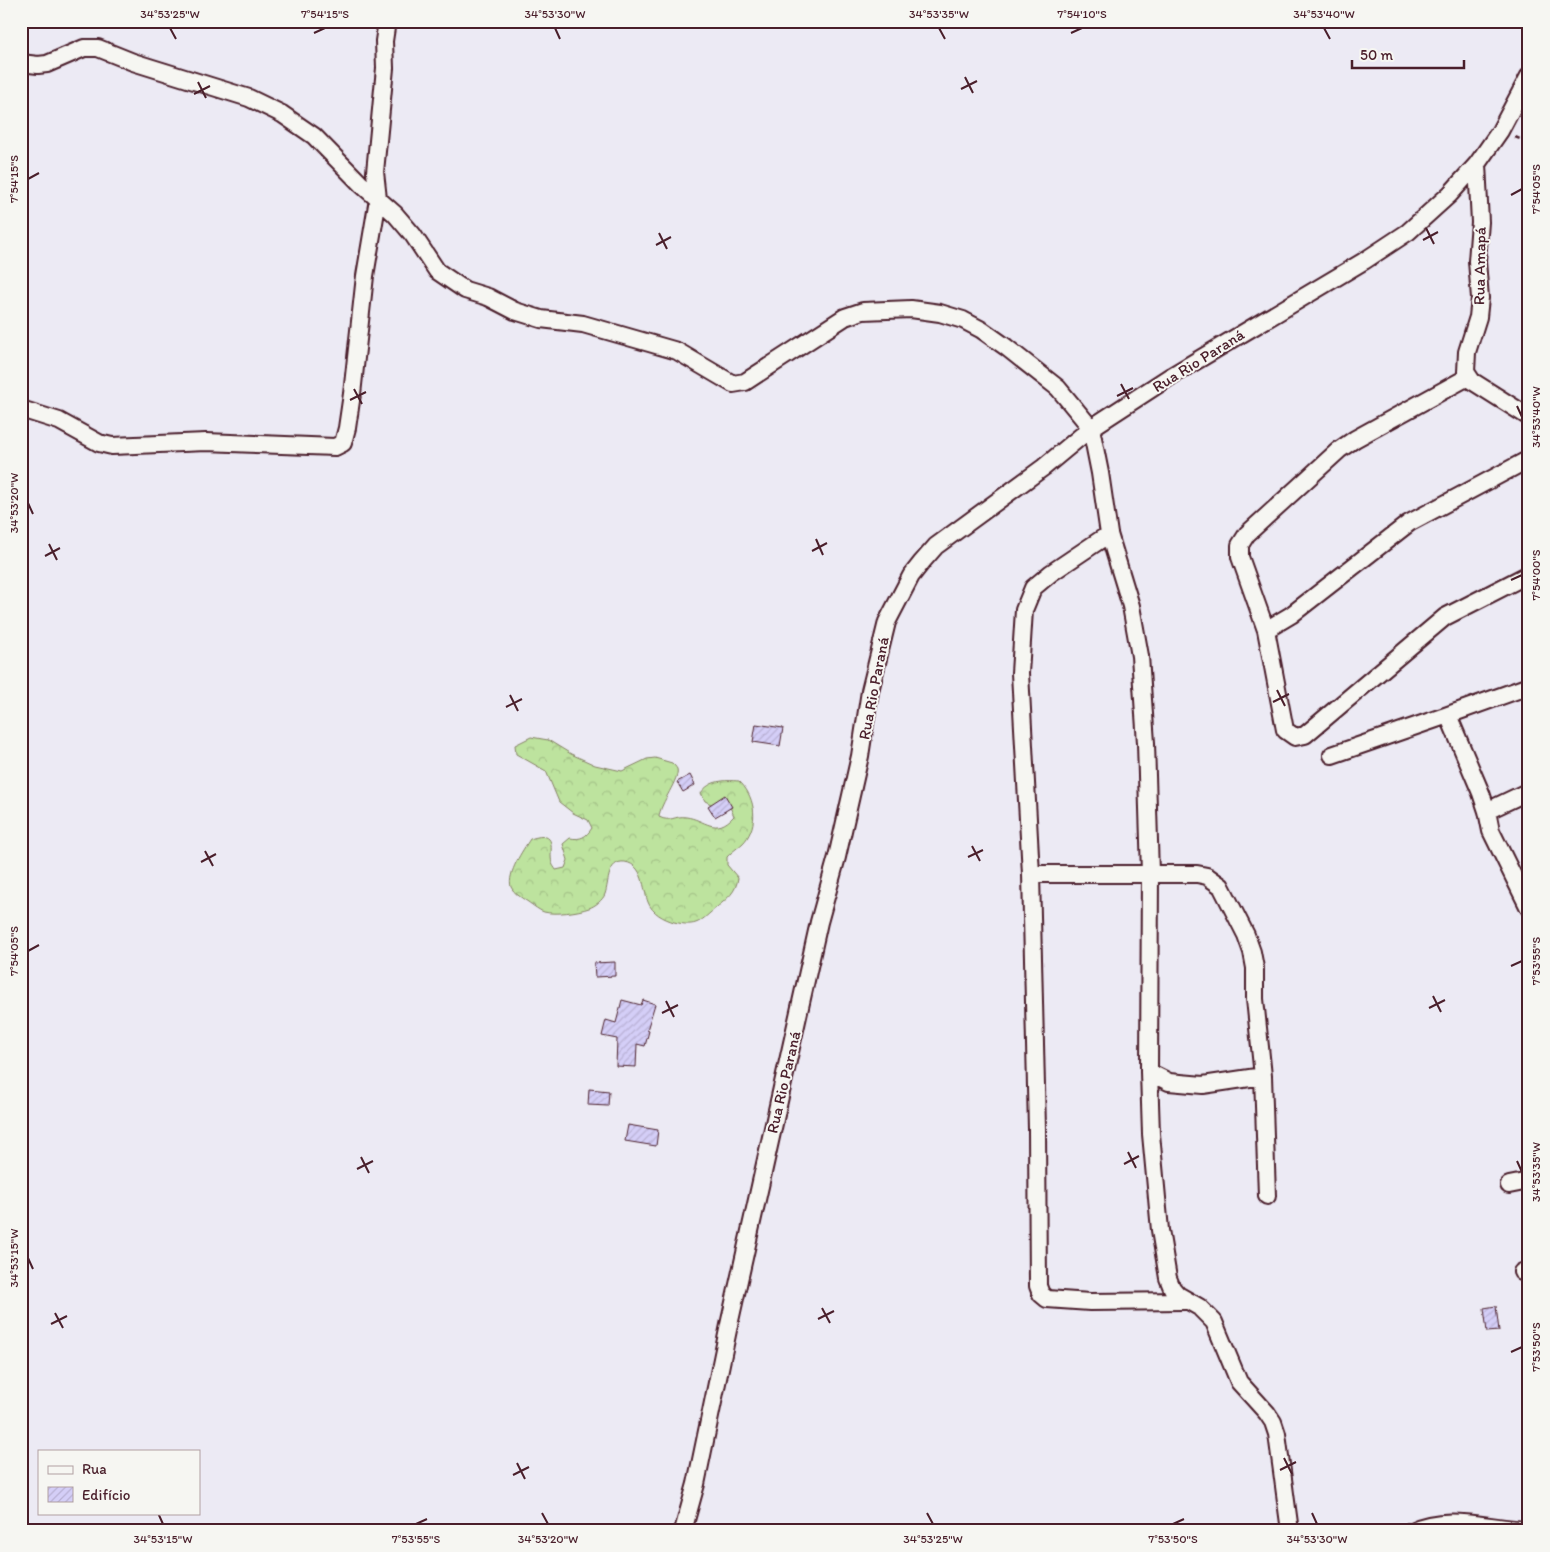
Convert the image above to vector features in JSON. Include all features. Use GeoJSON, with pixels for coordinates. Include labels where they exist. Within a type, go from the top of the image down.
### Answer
{"type":"FeatureCollection","features":[{"type":"Feature","properties":{"kind":"street"},"geometry":{"type":"LineString","coordinates":[[21,409],[59,421],[98,443],[112,446],[206,442],[335,447],[343,443],[347,428],[358,352],[365,276],[378,198],[375,172],[385,68],[384,41],[387,21]]}},
{"type":"Feature","properties":{"kind":"street"},"geometry":{"type":"LineString","coordinates":[[21,63],[47,64],[84,48],[98,48],[133,62],[249,98],[282,114],[314,136],[346,170],[394,214],[413,236],[437,271],[465,290],[488,297],[515,311],[541,318],[583,324],[677,351],[733,384],[745,382],[845,317],[862,311],[911,309],[940,313],[963,320],[982,330],[1058,388],[1091,428],[1109,534],[1131,606],[1140,656],[1146,743],[1150,874],[1149,1072],[1151,1134],[1160,1230],[1168,1278],[1172,1288],[1185,1301]]}},
{"type":"Feature","properties":{"kind":"street","name":"Rua Rio Paraná"},"geometry":{"type":"LineString","coordinates":[[683,1531],[696,1484],[728,1325],[819,922],[840,848],[860,756],[870,691],[887,622],[911,576],[936,546],[1044,468],[1091,428],[1171,376],[1364,261],[1408,232],[1450,194],[1476,164],[1500,130],[1529,76]]}},
{"type":"Feature","properties":{"kind":"street","name":"Rua Amapá"},"geometry":{"type":"LineString","coordinates":[[1467,372],[1467,352],[1478,317],[1480,298],[1477,261],[1480,222],[1476,164]]}},
{"type":"Feature","properties":{"kind":"street"},"geometry":{"type":"LineString","coordinates":[[1529,417],[1490,393],[1467,372],[1339,450],[1246,534],[1240,545],[1240,557],[1266,630],[1285,730],[1295,737],[1305,735],[1445,617],[1529,574]]}},
{"type":"Feature","properties":{"kind":"street"},"geometry":{"type":"LineString","coordinates":[[1266,630],[1291,615],[1409,522],[1529,459]]}},
{"type":"Feature","properties":{"kind":"street"},"geometry":{"type":"LineString","coordinates":[[1109,534],[1051,573],[1033,588],[1024,610],[1020,673],[1031,874],[1037,1119],[1037,1272],[1040,1291],[1047,1298],[1090,1302],[1185,1301],[1199,1306],[1214,1322],[1239,1382],[1273,1422],[1277,1434],[1290,1531]]}},
{"type":"Feature","properties":{"kind":"street"},"geometry":{"type":"LineString","coordinates":[[1332,756],[1529,686]]}},
{"type":"Feature","properties":{"kind":"street"},"geometry":{"type":"LineString","coordinates":[[1448,714],[1487,811],[1491,831],[1529,908]]}},
{"type":"Feature","properties":{"kind":"street"},"geometry":{"type":"LineString","coordinates":[[1487,811],[1529,791]]}},
{"type":"Feature","properties":{"kind":"street"},"geometry":{"type":"LineString","coordinates":[[1031,874],[1207,876],[1220,886],[1246,935],[1255,968],[1255,999],[1262,1076],[1267,1196]]}},
{"type":"Feature","properties":{"kind":"street"},"geometry":{"type":"LineString","coordinates":[[1513,878],[1529,888]]}},
{"type":"Feature","properties":{"kind":"street"},"geometry":{"type":"LineString","coordinates":[[1149,1072],[1170,1082],[1203,1085],[1262,1076]]}},
{"type":"Feature","properties":{"kind":"street"},"geometry":{"type":"LineString","coordinates":[[1509,1185],[1529,1181]]}},
{"type":"Feature","properties":{"kind":"street"},"geometry":{"type":"LineString","coordinates":[[1411,1531],[1447,1522],[1459,1522],[1510,1530],[1529,1530]]}},
{"type":"Feature","properties":{"kind":"green space"},"geometry":{"type":"Polygon","coordinates":[[[531,737],[548,740],[571,754],[595,765],[622,771],[647,759],[655,758],[672,763],[677,769],[677,773],[676,779],[660,811],[659,817],[663,819],[686,817],[715,826],[727,822],[734,816],[730,807],[713,805],[705,801],[701,793],[713,783],[739,781],[751,800],[754,816],[751,831],[747,838],[727,857],[727,865],[738,878],[731,894],[725,901],[694,924],[674,922],[662,917],[652,909],[648,902],[642,878],[636,868],[631,864],[619,862],[612,868],[604,896],[594,906],[589,908],[566,913],[549,913],[539,910],[519,896],[511,887],[511,875],[516,862],[530,839],[546,837],[549,839],[552,863],[556,870],[565,868],[568,860],[563,844],[570,838],[577,839],[583,837],[592,828],[588,820],[573,813],[559,802],[546,771],[516,754],[515,745],[531,737]]]}},
{"type":"Feature","properties":{"kind":"building"},"geometry":{"type":"Polygon","coordinates":[[[756,724],[783,728],[780,746],[753,742],[756,724]]]}},
{"type":"Feature","properties":{"kind":"building"},"geometry":{"type":"Polygon","coordinates":[[[690,775],[695,785],[683,792],[677,782],[690,775]]]}},
{"type":"Feature","properties":{"kind":"building"},"geometry":{"type":"Polygon","coordinates":[[[725,795],[732,807],[715,817],[708,806],[725,795]]]}},
{"type":"Feature","properties":{"kind":"building"},"geometry":{"type":"Polygon","coordinates":[[[615,962],[615,976],[595,977],[594,963],[615,962]]]}},
{"type":"Feature","properties":{"kind":"building"},"geometry":{"type":"Polygon","coordinates":[[[622,1000],[641,1005],[643,1000],[655,1004],[647,1030],[649,1031],[645,1046],[637,1044],[636,1067],[616,1066],[617,1039],[602,1036],[606,1020],[616,1023],[622,1000]]]}},
{"type":"Feature","properties":{"kind":"building"},"geometry":{"type":"Polygon","coordinates":[[[589,1089],[609,1091],[608,1106],[588,1105],[589,1089]]]}},
{"type":"Feature","properties":{"kind":"building"},"geometry":{"type":"Polygon","coordinates":[[[628,1125],[658,1130],[656,1146],[625,1141],[628,1125]]]}},
{"type":"Feature","properties":{"kind":"building"},"geometry":{"type":"Polygon","coordinates":[[[1496,1306],[1499,1331],[1487,1332],[1484,1308],[1496,1306]]]}}]}
